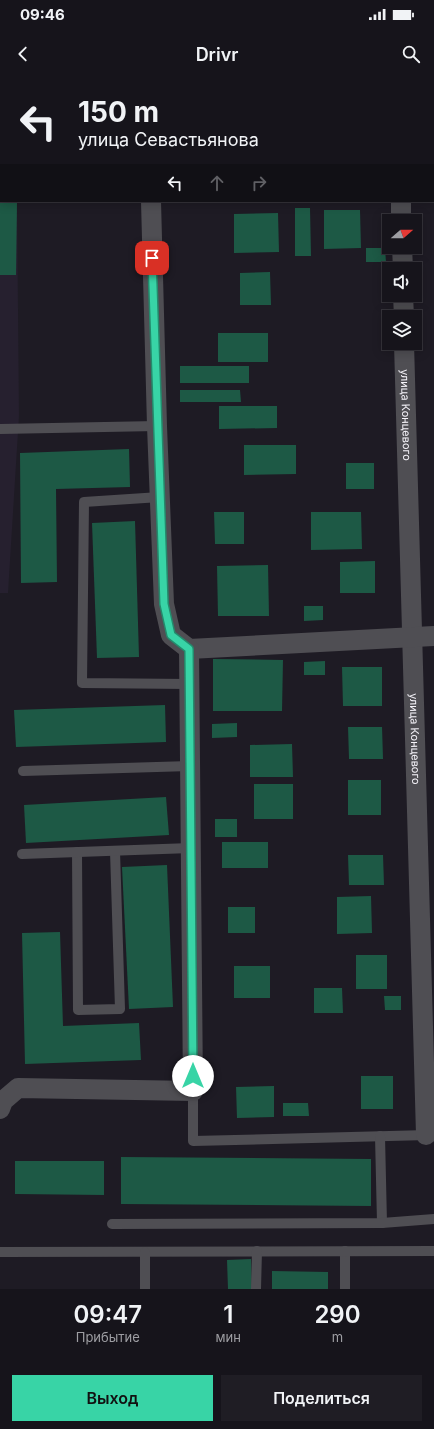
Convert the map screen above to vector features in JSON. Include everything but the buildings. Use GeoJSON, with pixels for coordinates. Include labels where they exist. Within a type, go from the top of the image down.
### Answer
{"type":"FeatureCollection","features":[{"type":"Feature","properties":{"kind":"street"},"geometry":{"type":"LineString","coordinates":[[151,202],[157,426],[164,604],[171,635],[189,649],[434,636]]}},
{"type":"Feature","properties":{"kind":"street"},"geometry":{"type":"LineString","coordinates":[[401,202],[401,214]]}},
{"type":"Feature","properties":{"kind":"street","name":"улица Концевого"},"geometry":{"type":"LineString","coordinates":[[404,350],[412,637],[430,1135]]}},
{"type":"Feature","properties":{"kind":"street"},"geometry":{"type":"LineString","coordinates":[[0,1110],[3,1100],[18,1088],[193,1091],[189,649]]}},
{"type":"Feature","properties":{"kind":"lane"},"geometry":{"type":"LineString","coordinates":[[0,429],[157,426]]}},
{"type":"Feature","properties":{"kind":"lane"},"geometry":{"type":"LineString","coordinates":[[160,497],[84,502],[82,683],[189,684]]}},
{"type":"Feature","properties":{"kind":"lane"},"geometry":{"type":"LineString","coordinates":[[23,771],[190,766]]}},
{"type":"Feature","properties":{"kind":"lane"},"geometry":{"type":"LineString","coordinates":[[22,854],[191,848]]}},
{"type":"Feature","properties":{"kind":"lane"},"geometry":{"type":"LineString","coordinates":[[76,852],[78,1010],[120,1009],[115,850]]}},
{"type":"Feature","properties":{"kind":"lane"},"geometry":{"type":"LineString","coordinates":[[193,1091],[193,1140],[430,1135]]}},
{"type":"Feature","properties":{"kind":"lane"},"geometry":{"type":"LineString","coordinates":[[380,1136],[382,1223]]}},
{"type":"Feature","properties":{"kind":"lane"},"geometry":{"type":"LineString","coordinates":[[112,1224],[382,1223],[434,1219]]}},
{"type":"Feature","properties":{"kind":"lane"},"geometry":{"type":"LineString","coordinates":[[256,1289],[257,1251]]}},
{"type":"Feature","properties":{"kind":"lane"},"geometry":{"type":"LineString","coordinates":[[345,1251],[345,1289]]}},
{"type":"Feature","properties":{"kind":"lane"},"geometry":{"type":"LineString","coordinates":[[0,1252],[434,1251]]}},
{"type":"Feature","properties":{"kind":"lane"},"geometry":{"type":"LineString","coordinates":[[144,1252],[145,1289]]}},
{"type":"Feature","properties":{"kind":"shaded area"},"geometry":{"type":"Polygon","coordinates":[[[0,202],[17,202],[19,416],[8,593],[0,593],[0,202]]]}},
{"type":"Feature","properties":{"kind":"route"},"geometry":{"type":"LineString","coordinates":[[152,258],[164,604],[171,635],[189,649],[193,1076]]}}]}
